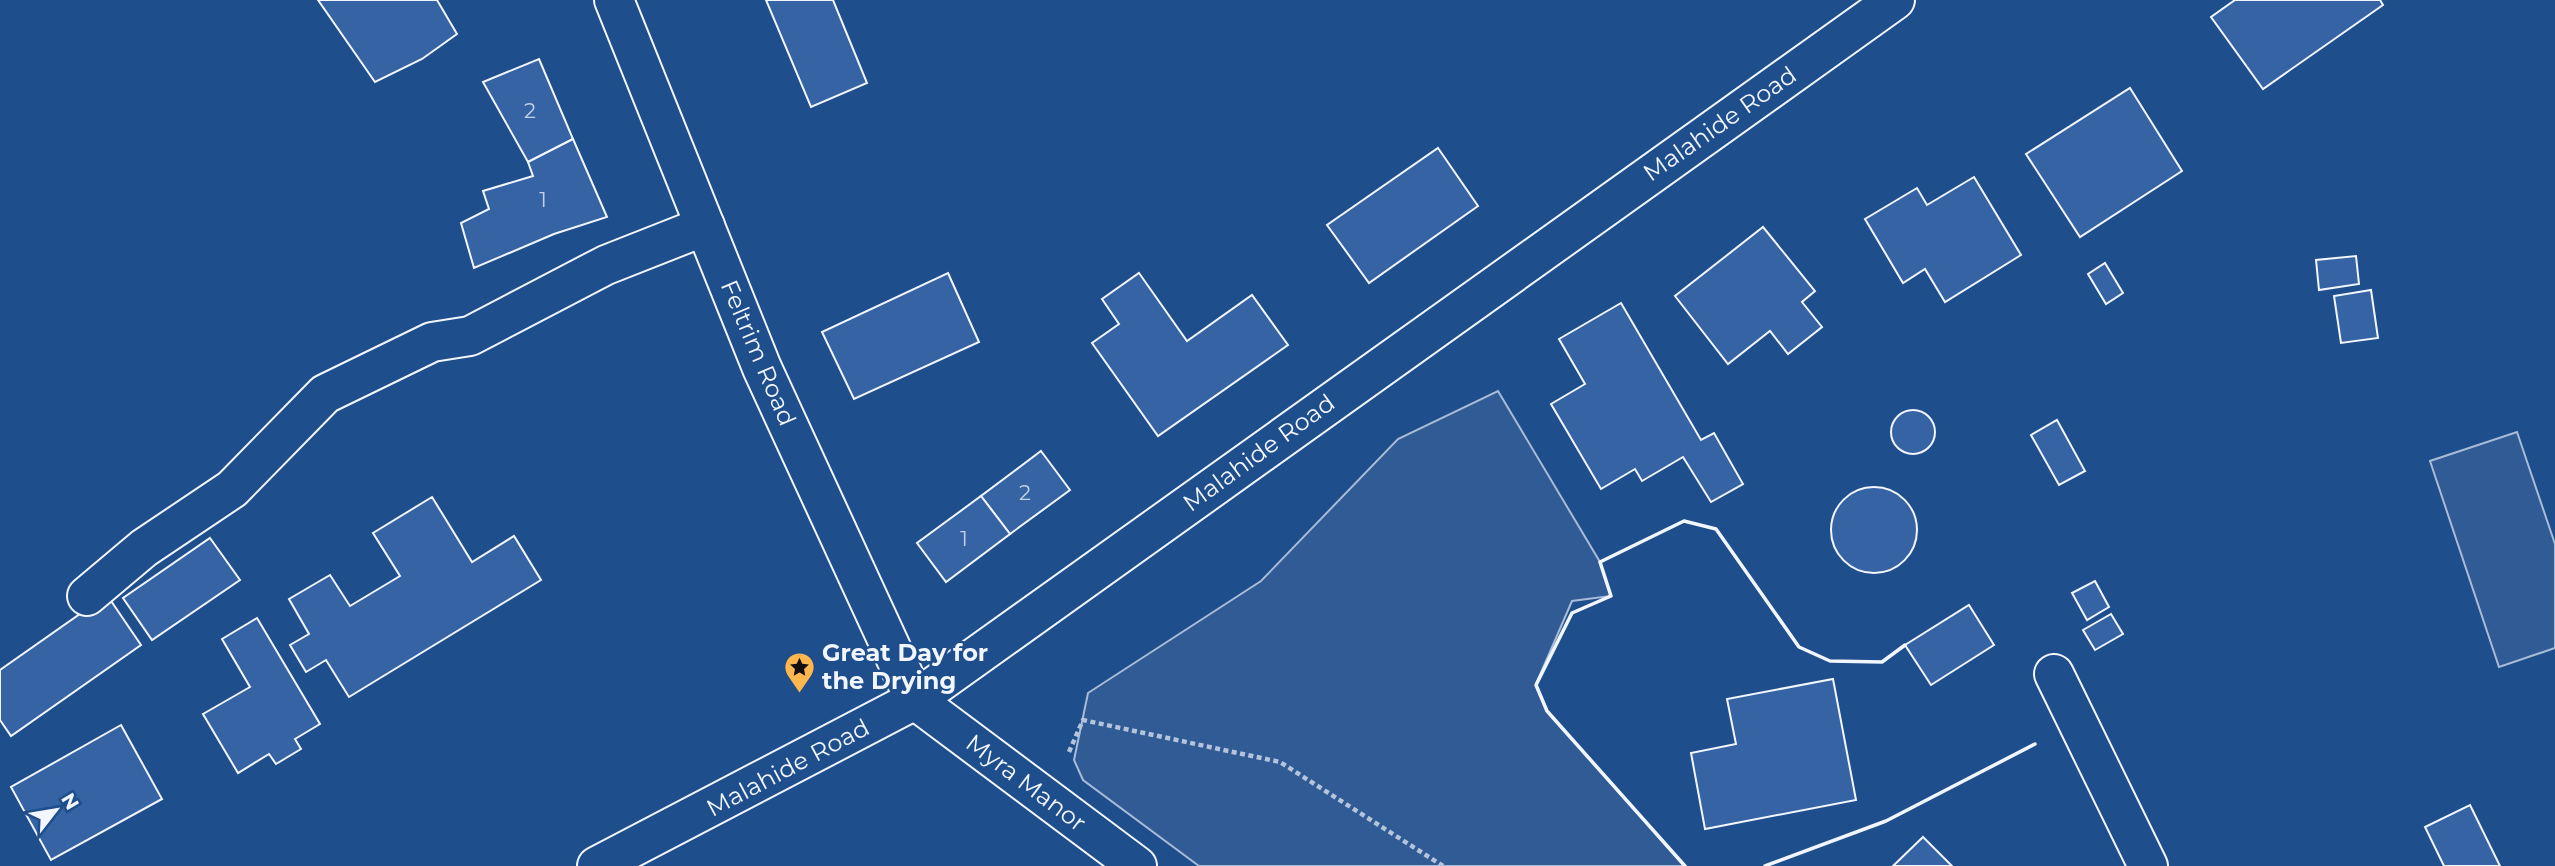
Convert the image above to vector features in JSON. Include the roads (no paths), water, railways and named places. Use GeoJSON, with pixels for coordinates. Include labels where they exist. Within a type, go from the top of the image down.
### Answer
{"type":"FeatureCollection","features":[{"type":"Feature","properties":{"kind":"main road","name":"Feltrim Road"},"geometry":{"type":"LineString","coordinates":[[614,0],[762,368],[915,700]]}},
{"type":"Feature","properties":{"kind":"main road","name":"Malahide Road"},"geometry":{"type":"LineString","coordinates":[[597,866],[915,700],[1895,0]]}},
{"type":"Feature","properties":{"kind":"main road"},"geometry":{"type":"LineString","coordinates":[[87,596],[144,548],[232,489],[325,394],[432,342],[470,336],[606,265],[705,226]]}},
{"type":"Feature","properties":{"kind":"main road"},"geometry":{"type":"LineString","coordinates":[[2054,674],[2148,866]]}},
{"type":"Feature","properties":{"kind":"main road","name":"Myra Manor"},"geometry":{"type":"LineString","coordinates":[[915,700],[1137,866]]}},
{"type":"Feature","properties":{"kind":"place","name":"Great Day for the Drying"},"geometry":{"type":"Point","coordinates":[799,694]}}]}
